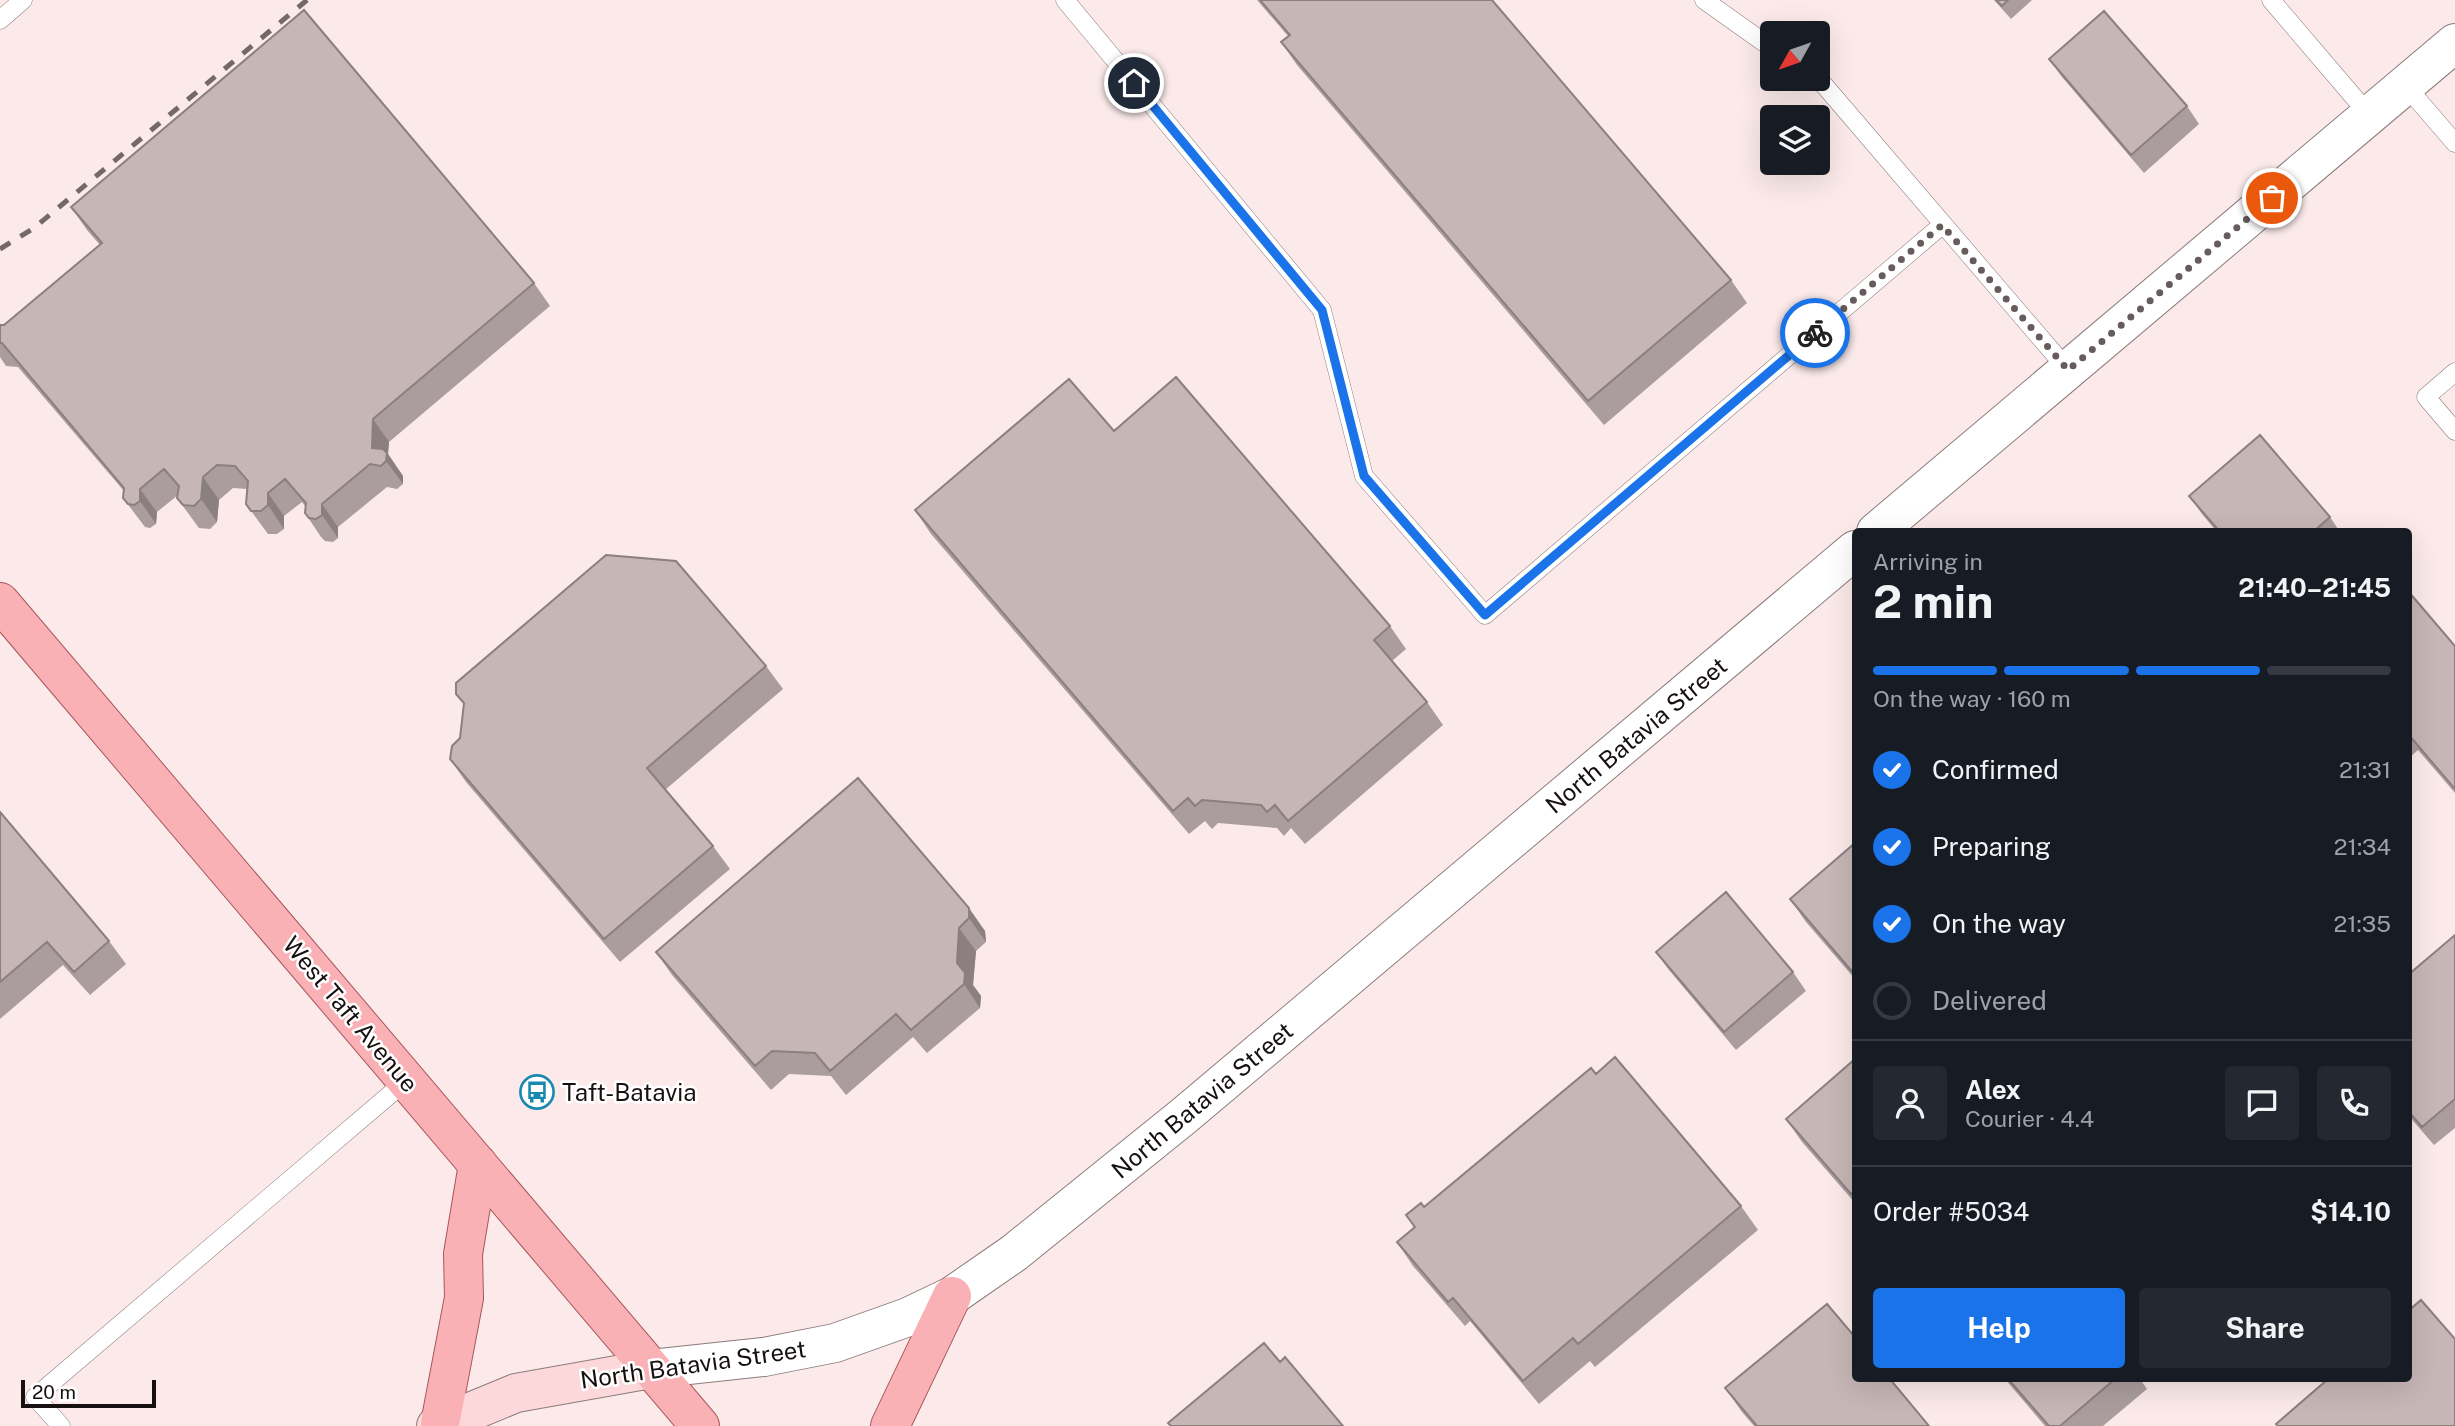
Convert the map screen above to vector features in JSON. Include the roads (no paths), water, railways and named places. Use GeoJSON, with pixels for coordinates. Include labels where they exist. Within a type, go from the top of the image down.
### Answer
{"type":"FeatureCollection","features":[{"type":"Feature","properties":{"kind":"main road","name":"West Taft Avenue"},"geometry":{"type":"LineString","coordinates":[[0,602],[700,1426]]}},
{"type":"Feature","properties":{"kind":"main road"},"geometry":{"type":"LineString","coordinates":[[438,1425],[464,1298],[463,1254],[478,1164]]}},
{"type":"Feature","properties":{"kind":"main road"},"geometry":{"type":"LineString","coordinates":[[890,1426],[952,1296]]}},
{"type":"Feature","properties":{"kind":"main road","name":"North Batavia Street"},"geometry":{"type":"LineString","coordinates":[[438,1425],[516,1393],[651,1369]]}},
{"type":"Feature","properties":{"kind":"street"},"geometry":{"type":"LineString","coordinates":[[1881,528],[2455,43]]}},
{"type":"Feature","properties":{"kind":"street","name":"North Batavia Street"},"geometry":{"type":"LineString","coordinates":[[651,1369],[764,1357],[835,1343],[908,1317],[952,1296],[1014,1253],[1185,1115],[1852,553]]}},
{"type":"Feature","properties":{"kind":"lane"},"geometry":{"type":"LineString","coordinates":[[1,19],[23,0]]}},
{"type":"Feature","properties":{"kind":"lane"},"geometry":{"type":"LineString","coordinates":[[1065,0],[1322,310],[1364,476],[1485,615],[1942,225]]}},
{"type":"Feature","properties":{"kind":"lane"},"geometry":{"type":"LineString","coordinates":[[1704,0],[1760,39]]}},
{"type":"Feature","properties":{"kind":"lane"},"geometry":{"type":"LineString","coordinates":[[2271,0],[2370,116]]}},
{"type":"Feature","properties":{"kind":"lane"},"geometry":{"type":"LineString","coordinates":[[2405,85],[2455,143]]}},
{"type":"Feature","properties":{"kind":"lane"},"geometry":{"type":"LineString","coordinates":[[1829,91],[2068,370]]}},
{"type":"Feature","properties":{"kind":"lane"},"geometry":{"type":"LineString","coordinates":[[2455,372],[2426,397],[2455,431]]}},
{"type":"Feature","properties":{"kind":"lane"},"geometry":{"type":"LineString","coordinates":[[61,1426],[36,1397],[407,1080]]}},
{"type":"Feature","properties":{"kind":"railway"},"geometry":{"type":"LineString","coordinates":[[0,249],[34,228],[307,0]]}},
{"type":"Feature","properties":{"kind":"place","name":"Taft-Batavia"},"geometry":{"type":"Point","coordinates":[537,1092]}}]}
